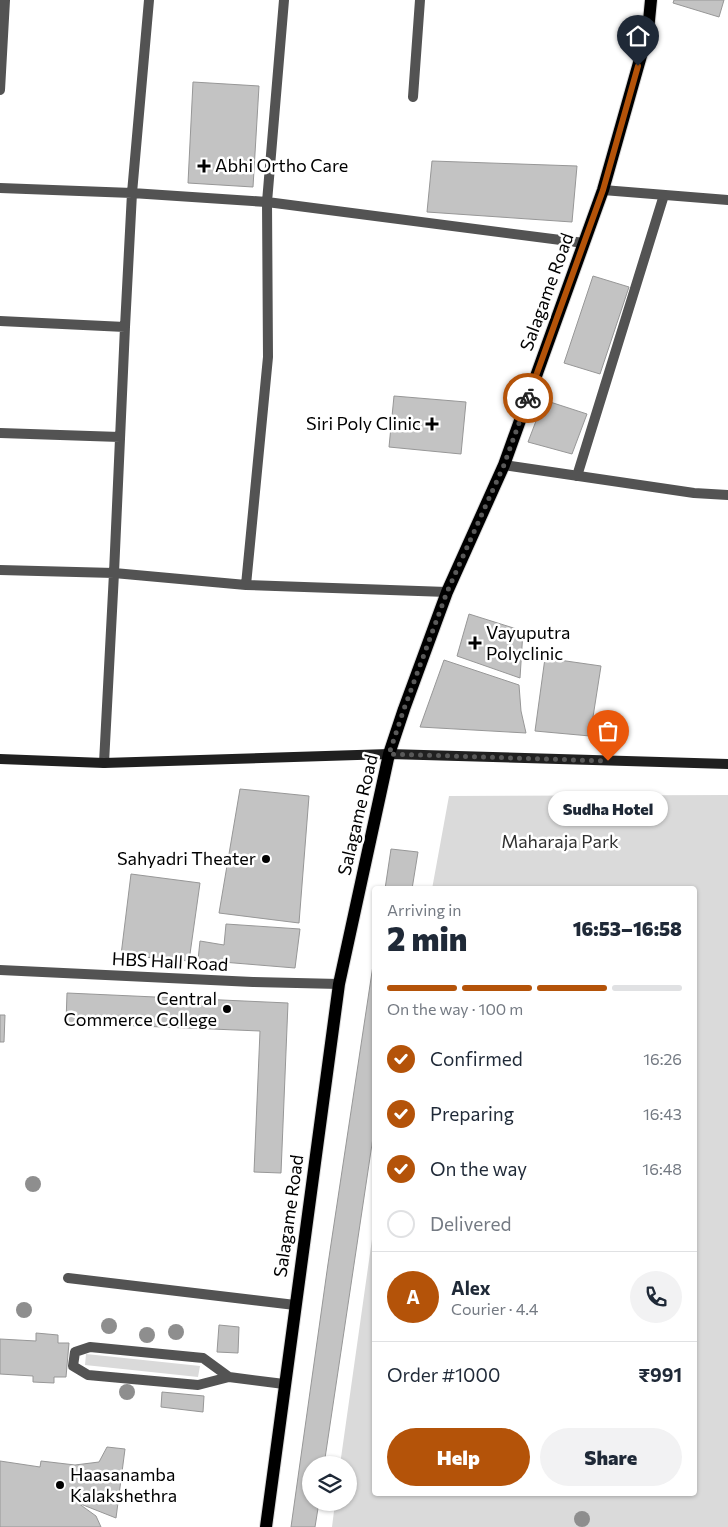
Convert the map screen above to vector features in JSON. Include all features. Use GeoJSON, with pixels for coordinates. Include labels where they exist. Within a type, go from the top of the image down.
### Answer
{"type":"FeatureCollection","features":[{"type":"Feature","properties":{"kind":"main road","name":"Salagame Road"},"geometry":{"type":"LineString","coordinates":[[266,1527],[339,984],[389,754],[447,592],[504,465],[603,190],[648,31],[651,0]]}},
{"type":"Feature","properties":{"kind":"street"},"geometry":{"type":"LineString","coordinates":[[0,90],[5,0]]}},
{"type":"Feature","properties":{"kind":"street"},"geometry":{"type":"LineString","coordinates":[[104,763],[132,193],[149,0]]}},
{"type":"Feature","properties":{"kind":"street"},"geometry":{"type":"LineString","coordinates":[[246,585],[268,357],[267,202],[284,0]]}},
{"type":"Feature","properties":{"kind":"street"},"geometry":{"type":"LineString","coordinates":[[413,97],[420,0]]}},
{"type":"Feature","properties":{"kind":"street"},"geometry":{"type":"LineString","coordinates":[[0,188],[132,193],[267,202],[584,243]]}},
{"type":"Feature","properties":{"kind":"street"},"geometry":{"type":"LineString","coordinates":[[603,190],[728,200]]}},
{"type":"Feature","properties":{"kind":"street"},"geometry":{"type":"LineString","coordinates":[[577,476],[664,195]]}},
{"type":"Feature","properties":{"kind":"street"},"geometry":{"type":"LineString","coordinates":[[0,321],[125,327]]}},
{"type":"Feature","properties":{"kind":"street"},"geometry":{"type":"LineString","coordinates":[[0,432],[120,437]]}},
{"type":"Feature","properties":{"kind":"street"},"geometry":{"type":"LineString","coordinates":[[504,465],[694,493],[728,495]]}},
{"type":"Feature","properties":{"kind":"street"},"geometry":{"type":"LineString","coordinates":[[0,570],[114,573],[246,585],[447,592]]}},
{"type":"Feature","properties":{"kind":"street"},"geometry":{"type":"LineString","coordinates":[[0,759],[104,763],[389,754],[728,764]]}},
{"type":"Feature","properties":{"kind":"street","name":"HBS Hall Road"},"geometry":{"type":"LineString","coordinates":[[0,970],[253,982],[339,984]]}},
{"type":"Feature","properties":{"kind":"street"},"geometry":{"type":"LineString","coordinates":[[68,1278],[295,1304]]}},
{"type":"Feature","properties":{"kind":"street"},"geometry":{"type":"LineString","coordinates":[[229,1377],[203,1358],[90,1347],[75,1352],[73,1366],[88,1375],[198,1385],[229,1377],[284,1384]]}},
{"type":"Feature","properties":{"kind":"green space","name":"Maharaja Park"},"geometry":{"type":"Polygon","coordinates":[[[728,795],[728,1527],[332,1527],[334,1511],[357,1511],[357,1456],[341,1456],[372,1239],[372,1496],[697,1496],[697,886],[433,886],[449,796],[728,795]]]}},
{"type":"Feature","properties":{"kind":"green space"},"geometry":{"type":"Polygon","coordinates":[[[86,1354],[200,1366],[198,1377],[85,1365],[86,1354]]]}},
{"type":"Feature","properties":{"kind":"building"},"geometry":{"type":"Polygon","coordinates":[[[674,0],[724,0],[719,17],[673,3],[674,0]]]}},
{"type":"Feature","properties":{"kind":"building"},"geometry":{"type":"Polygon","coordinates":[[[193,82],[259,86],[253,187],[188,183],[193,82]]]}},
{"type":"Feature","properties":{"kind":"building"},"geometry":{"type":"Polygon","coordinates":[[[432,161],[577,166],[572,222],[427,212],[432,161]]]}},
{"type":"Feature","properties":{"kind":"building"},"geometry":{"type":"Polygon","coordinates":[[[593,276],[629,287],[600,374],[564,363],[593,276]]]}},
{"type":"Feature","properties":{"kind":"building"},"geometry":{"type":"Polygon","coordinates":[[[394,396],[466,402],[461,454],[389,447],[394,396]]]}},
{"type":"Feature","properties":{"kind":"building"},"geometry":{"type":"Polygon","coordinates":[[[544,400],[587,414],[572,454],[528,442],[544,400]]]}},
{"type":"Feature","properties":{"kind":"building"},"geometry":{"type":"Polygon","coordinates":[[[469,614],[523,631],[520,678],[457,656],[469,614]]]}},
{"type":"Feature","properties":{"kind":"building"},"geometry":{"type":"Polygon","coordinates":[[[545,658],[601,666],[590,736],[535,731],[545,658]]]}},
{"type":"Feature","properties":{"kind":"building"},"geometry":{"type":"Polygon","coordinates":[[[444,660],[519,685],[521,711],[526,733],[420,727],[444,660]]]}},
{"type":"Feature","properties":{"kind":"building"},"geometry":{"type":"Polygon","coordinates":[[[240,789],[309,796],[299,923],[219,913],[240,789]]]}},
{"type":"Feature","properties":{"kind":"building"},"geometry":{"type":"Polygon","coordinates":[[[391,849],[418,852],[412,886],[385,886],[391,849]]]}},
{"type":"Feature","properties":{"kind":"building"},"geometry":{"type":"Polygon","coordinates":[[[131,874],[200,883],[189,961],[121,955],[131,874]]]}},
{"type":"Feature","properties":{"kind":"building"},"geometry":{"type":"Polygon","coordinates":[[[226,924],[300,929],[295,968],[198,960],[200,941],[224,945],[226,924]]]}},
{"type":"Feature","properties":{"kind":"building"},"geometry":{"type":"Polygon","coordinates":[[[372,972],[372,1144],[325,1456],[302,1456],[302,1511],[318,1511],[315,1527],[291,1527],[372,972]]]}},
{"type":"Feature","properties":{"kind":"building"},"geometry":{"type":"Polygon","coordinates":[[[67,993],[288,1003],[281,1173],[254,1172],[260,1031],[66,1023],[67,993]]]}},
{"type":"Feature","properties":{"kind":"building"},"geometry":{"type":"Polygon","coordinates":[[[0,1015],[5,1015],[4,1042],[0,1042],[0,1015]]]}},
{"type":"Feature","properties":{"kind":"building"},"geometry":{"type":"Polygon","coordinates":[[[219,1325],[239,1327],[238,1353],[217,1352],[219,1325]]]}},
{"type":"Feature","properties":{"kind":"building"},"geometry":{"type":"Polygon","coordinates":[[[36,1333],[58,1335],[58,1343],[69,1343],[66,1377],[54,1377],[54,1383],[33,1382],[33,1376],[0,1374],[0,1339],[36,1341],[36,1333]]]}},
{"type":"Feature","properties":{"kind":"building"},"geometry":{"type":"Polygon","coordinates":[[[162,1392],[204,1396],[203,1412],[161,1407],[162,1392]]]}},
{"type":"Feature","properties":{"kind":"building","name":"Haasanamba Kalakshethra"},"geometry":{"type":"Polygon","coordinates":[[[107,1447],[125,1449],[116,1518],[78,1503],[96,1516],[101,1527],[0,1527],[0,1461],[40,1467],[41,1461],[75,1465],[99,1462],[107,1447]]]}},
{"type":"Feature","properties":{"kind":"way so far"},"geometry":{"type":"LineString","coordinates":[[528,398],[504,465],[447,592],[389,754],[608,761]]}},
{"type":"Feature","properties":{"kind":"place","name":"Abhi Ortho Care"},"geometry":{"type":"Point","coordinates":[204,166]}},
{"type":"Feature","properties":{"kind":"place","name":"Siri Poly Clinic"},"geometry":{"type":"Point","coordinates":[432,424]}},
{"type":"Feature","properties":{"kind":"place","name":"Vayuputra Polyclinic"},"geometry":{"type":"Point","coordinates":[475,643]}},
{"type":"Feature","properties":{"kind":"place","name":"Sudha Hotel"},"geometry":{"type":"Point","coordinates":[608,761]}},
{"type":"Feature","properties":{"kind":"place","name":"Sahyadri Theater"},"geometry":{"type":"Point","coordinates":[266,859]}},
{"type":"Feature","properties":{"kind":"place","name":"Central Commerce College"},"geometry":{"type":"Point","coordinates":[227,1009]}},
{"type":"Feature","properties":{"kind":"place","name":"Haasanamba Kalakshethra"},"geometry":{"type":"Point","coordinates":[60,1485]}},
{"type":"Feature","properties":{"kind":"route"},"geometry":{"type":"LineString","coordinates":[[528,398],[603,190],[638,66]]}}]}
